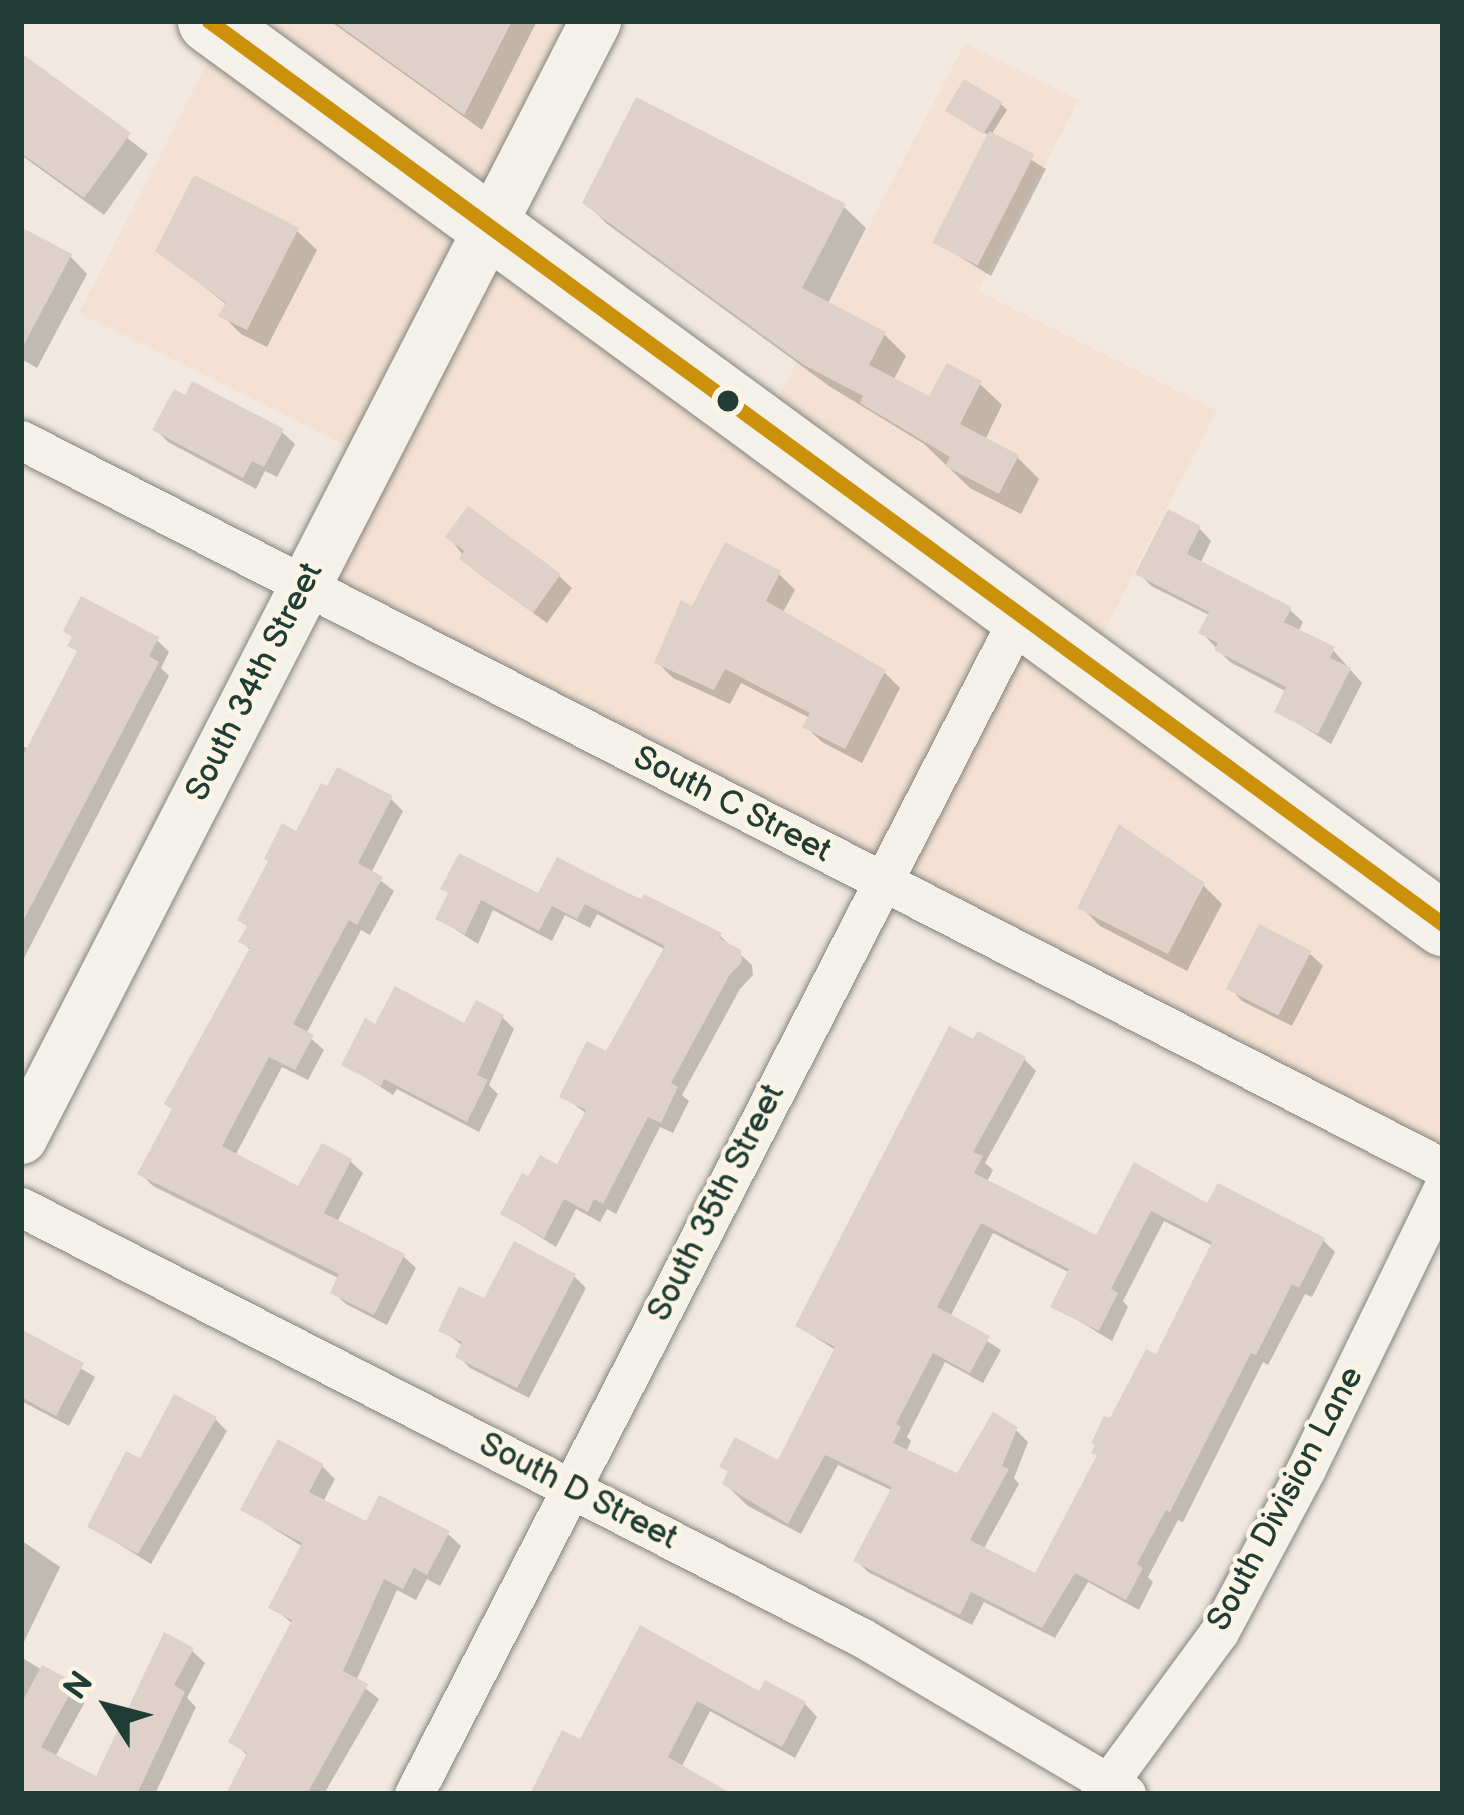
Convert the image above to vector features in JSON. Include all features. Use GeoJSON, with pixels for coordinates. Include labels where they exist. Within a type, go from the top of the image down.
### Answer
{"type":"FeatureCollection","features":[{"type":"Feature","properties":{"kind":"main road"},"geometry":{"type":"LineString","coordinates":[[209,21],[1443,924]]}},
{"type":"Feature","properties":{"kind":"street","name":"South 34th Street"},"geometry":{"type":"LineString","coordinates":[[21,1138],[589,32]]}},
{"type":"Feature","properties":{"kind":"street","name":"South C Street"},"geometry":{"type":"LineString","coordinates":[[21,440],[1443,1168]]}},
{"type":"Feature","properties":{"kind":"street","name":"South 35th Street"},"geometry":{"type":"LineString","coordinates":[[414,1794],[1021,613]]}},
{"type":"Feature","properties":{"kind":"street","name":"South Division Lane"},"geometry":{"type":"LineString","coordinates":[[1112,1790],[1219,1632],[1306,1469],[1443,1188]]}},
{"type":"Feature","properties":{"kind":"street","name":"South D Street"},"geometry":{"type":"LineString","coordinates":[[21,1207],[861,1637],[1112,1790]]}},
{"type":"Feature","properties":{"kind":"shaded area"},"geometry":{"type":"Polygon","coordinates":[[[229,21],[595,21],[489,225],[764,425],[965,43],[1079,100],[978,291],[1217,410],[1088,663],[1443,924],[1443,1168],[304,585],[371,458],[79,313],[229,21]]]}},
{"type":"Feature","properties":{"kind":"building"},"geometry":{"type":"Polygon","coordinates":[[[333,21],[512,21],[464,115],[333,21]]]}},
{"type":"Feature","properties":{"kind":"building"},"geometry":{"type":"Polygon","coordinates":[[[21,53],[131,133],[84,198],[21,153],[21,53]]]}},
{"type":"Feature","properties":{"kind":"building"},"geometry":{"type":"Polygon","coordinates":[[[964,79],[1003,102],[984,134],[945,111],[964,79]]]}},
{"type":"Feature","properties":{"kind":"building"},"geometry":{"type":"Polygon","coordinates":[[[636,97],[846,204],[802,288],[886,332],[869,365],[929,396],[947,363],[982,381],[960,424],[1019,455],[999,494],[945,466],[950,457],[860,403],[863,396],[804,365],[582,203],[636,97]]]}},
{"type":"Feature","properties":{"kind":"building"},"geometry":{"type":"Polygon","coordinates":[[[989,131],[1034,154],[978,266],[932,242],[989,131]]]}},
{"type":"Feature","properties":{"kind":"building"},"geometry":{"type":"Polygon","coordinates":[[[194,175],[299,228],[247,330],[218,316],[226,303],[155,251],[194,175]]]}},
{"type":"Feature","properties":{"kind":"building"},"geometry":{"type":"Polygon","coordinates":[[[21,227],[72,254],[21,350],[21,227]]]}},
{"type":"Feature","properties":{"kind":"building"},"geometry":{"type":"Polygon","coordinates":[[[192,381],[284,429],[264,467],[252,461],[243,478],[152,430],[174,389],[185,395],[192,381]]]}},
{"type":"Feature","properties":{"kind":"building"},"geometry":{"type":"Polygon","coordinates":[[[468,506],[561,574],[533,613],[459,559],[464,551],[445,537],[468,506]]]}},
{"type":"Feature","properties":{"kind":"building"},"geometry":{"type":"Polygon","coordinates":[[[1168,509],[1201,526],[1187,554],[1292,607],[1284,622],[1335,647],[1330,658],[1351,668],[1318,734],[1274,712],[1286,687],[1214,650],[1218,643],[1198,633],[1209,612],[1135,574],[1168,509]]]}},
{"type":"Feature","properties":{"kind":"building"},"geometry":{"type":"Polygon","coordinates":[[[725,542],[781,571],[766,601],[886,670],[845,749],[802,727],[810,713],[725,669],[714,690],[654,663],[681,600],[692,606],[725,542]]]}},
{"type":"Feature","properties":{"kind":"building"},"geometry":{"type":"Polygon","coordinates":[[[81,596],[159,637],[149,656],[159,662],[21,925],[21,759],[77,651],[67,646],[72,637],[63,631],[81,596]]]}},
{"type":"Feature","properties":{"kind":"building"},"geometry":{"type":"Polygon","coordinates":[[[337,767],[393,796],[358,863],[383,877],[357,925],[349,920],[293,1024],[314,1035],[295,1070],[269,1057],[222,1146],[298,1186],[322,1143],[352,1159],[324,1213],[405,1254],[374,1315],[330,1293],[339,1274],[137,1174],[172,1109],[164,1104],[250,948],[238,942],[247,926],[237,920],[268,861],[264,859],[282,823],[296,831],[321,783],[327,786],[337,767]]]}},
{"type":"Feature","properties":{"kind":"building"},"geometry":{"type":"Polygon","coordinates":[[[1119,824],[1205,883],[1168,954],[1077,908],[1119,824]]]}},
{"type":"Feature","properties":{"kind":"building"},"geometry":{"type":"Polygon","coordinates":[[[459,853],[538,893],[557,857],[641,900],[644,894],[722,933],[719,938],[741,950],[742,962],[729,976],[671,1083],[678,1087],[661,1123],[648,1117],[603,1204],[594,1199],[588,1212],[564,1199],[544,1238],[500,1214],[522,1173],[528,1176],[540,1155],[557,1164],[586,1110],[559,1097],[584,1046],[587,1041],[606,1051],[665,946],[585,904],[577,919],[552,906],[539,931],[481,900],[465,934],[435,919],[448,893],[440,889],[459,853]]]}},
{"type":"Feature","properties":{"kind":"building"},"geometry":{"type":"Polygon","coordinates":[[[1259,924],[1312,951],[1278,1016],[1226,989],[1259,924]]]}},
{"type":"Feature","properties":{"kind":"building"},"geometry":{"type":"Polygon","coordinates":[[[395,986],[464,1023],[476,1000],[504,1015],[477,1075],[488,1080],[467,1122],[384,1079],[381,1086],[341,1065],[365,1018],[375,1024],[395,986]]]}},
{"type":"Feature","properties":{"kind":"building"},"geometry":{"type":"Polygon","coordinates":[[[949,1026],[973,1039],[978,1031],[1026,1057],[973,1152],[983,1156],[974,1173],[1096,1235],[1134,1162],[1207,1203],[1218,1183],[1325,1238],[1299,1288],[1292,1284],[1256,1355],[1251,1353],[1170,1512],[1166,1510],[1137,1564],[1143,1568],[1126,1600],[1075,1573],[1042,1628],[971,1592],[960,1615],[853,1561],[892,1487],[825,1455],[788,1524],[722,1484],[728,1471],[719,1467],[735,1437],[778,1460],[835,1347],[795,1326],[949,1026]],[[1151,1211],[1111,1289],[1118,1293],[1099,1331],[1050,1307],[1069,1269],[981,1223],[937,1307],[990,1336],[970,1373],[933,1353],[896,1424],[901,1427],[893,1443],[957,1473],[993,1412],[1018,1427],[1002,1466],[1009,1469],[970,1540],[1035,1573],[1097,1455],[1091,1453],[1095,1445],[1091,1443],[1104,1416],[1110,1418],[1146,1349],[1156,1354],[1212,1242],[1151,1211]]]}},
{"type":"Feature","properties":{"kind":"building"},"geometry":{"type":"Polygon","coordinates":[[[514,1241],[576,1274],[517,1388],[455,1357],[462,1342],[438,1331],[459,1286],[484,1298],[514,1241]]]}},
{"type":"Feature","properties":{"kind":"building"},"geometry":{"type":"Polygon","coordinates":[[[21,1329],[84,1363],[56,1416],[21,1397],[21,1329]]]}},
{"type":"Feature","properties":{"kind":"building"},"geometry":{"type":"Polygon","coordinates":[[[174,1394],[217,1417],[138,1554],[87,1527],[126,1451],[140,1458],[174,1394]]]}},
{"type":"Feature","properties":{"kind":"building"},"geometry":{"type":"Polygon","coordinates":[[[278,1439],[324,1464],[309,1492],[366,1521],[379,1495],[450,1531],[427,1575],[414,1568],[403,1589],[384,1579],[343,1671],[368,1684],[307,1794],[226,1794],[247,1753],[228,1742],[292,1620],[268,1608],[302,1543],[240,1510],[278,1439]]]}},
{"type":"Feature","properties":{"kind":"building"},"geometry":{"type":"Polygon","coordinates":[[[640,1625],[759,1691],[765,1680],[806,1702],[782,1747],[697,1701],[668,1757],[732,1794],[530,1794],[562,1730],[580,1739],[640,1625]]]}},
{"type":"Feature","properties":{"kind":"building"},"geometry":{"type":"Polygon","coordinates":[[[164,1632],[194,1648],[174,1685],[185,1692],[137,1794],[21,1794],[21,1704],[42,1665],[76,1683],[41,1747],[96,1776],[164,1632]]]}},
{"type":"Feature","properties":{"kind":"transit line"},"geometry":{"type":"LineString","coordinates":[[209,21],[1443,924]]}}]}
